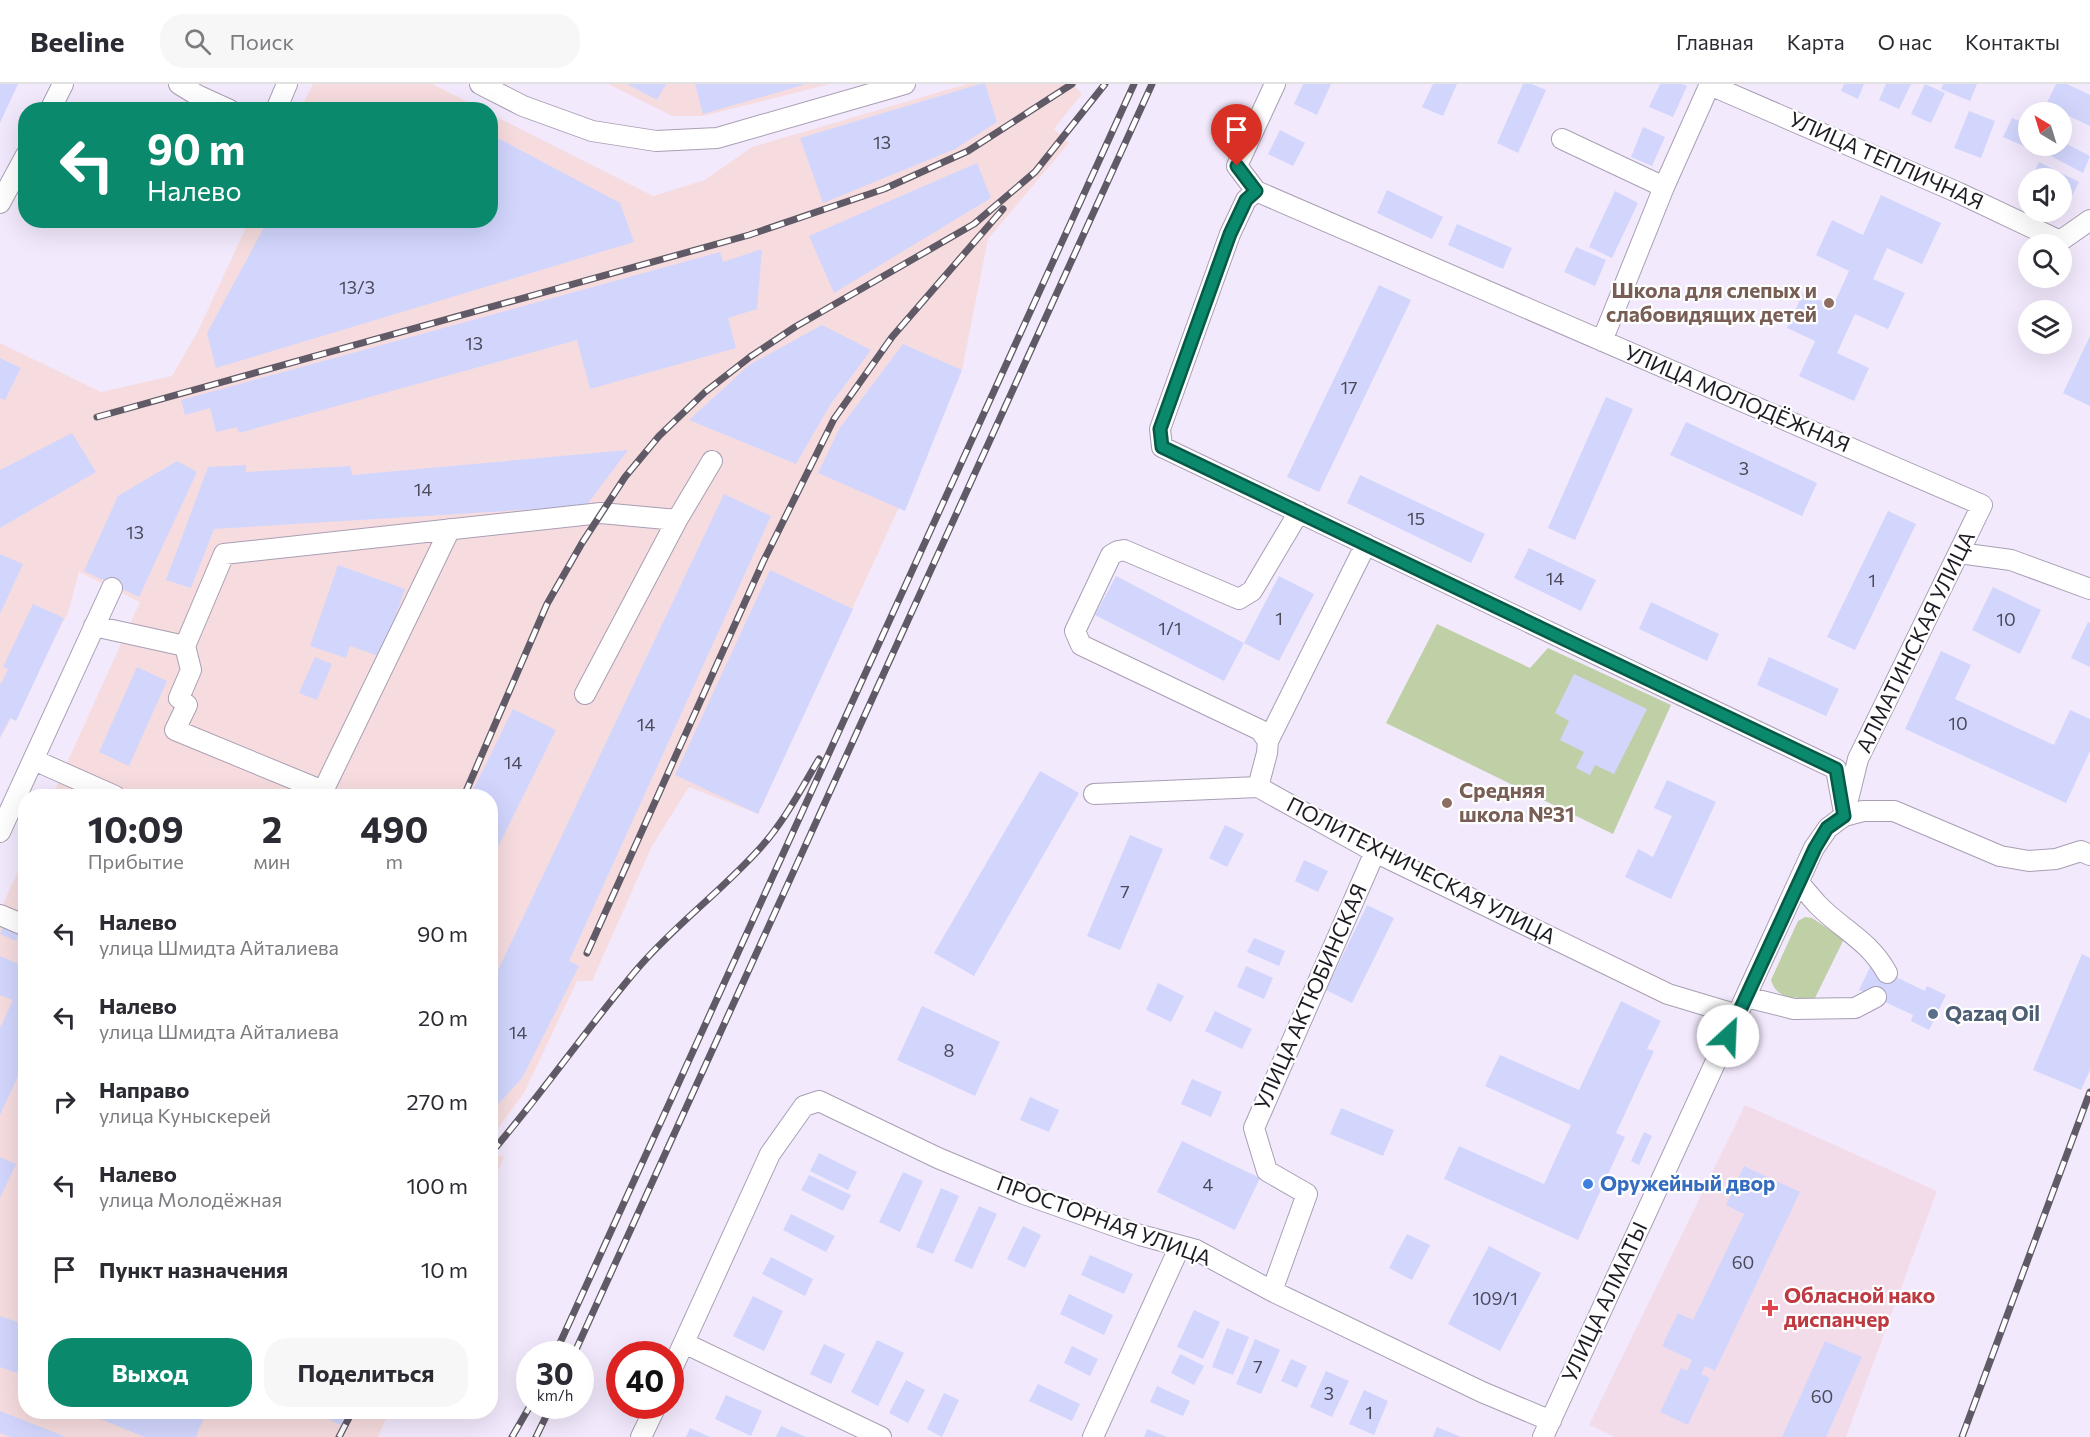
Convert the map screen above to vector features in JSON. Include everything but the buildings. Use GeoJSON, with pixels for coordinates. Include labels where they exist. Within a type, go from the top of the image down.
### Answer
{"type":"FeatureCollection","features":[{"type":"Feature","properties":{"kind":"street"},"geometry":{"type":"LineString","coordinates":[[54,102],[63,84]]}},
{"type":"Feature","properties":{"kind":"street"},"geometry":{"type":"LineString","coordinates":[[178,84],[212,102]]}},
{"type":"Feature","properties":{"kind":"street"},"geometry":{"type":"LineString","coordinates":[[279,102],[287,84]]}},
{"type":"Feature","properties":{"kind":"street"},"geometry":{"type":"LineString","coordinates":[[480,84],[523,106],[592,131],[656,141],[717,138],[905,84]]}},
{"type":"Feature","properties":{"kind":"street","name":"УЛИЦА МОЛОДЁЖНАЯ"},"geometry":{"type":"LineString","coordinates":[[1275,84],[1237,166],[1256,191],[1982,505]]}},
{"type":"Feature","properties":{"kind":"street"},"geometry":{"type":"LineString","coordinates":[[1602,341],[1664,187],[1710,84]]}},
{"type":"Feature","properties":{"kind":"street","name":"УЛИЦА ТЕПЛИЧНАЯ"},"geometry":{"type":"LineString","coordinates":[[1710,84],[1959,193],[2060,241],[2090,220]]}},
{"type":"Feature","properties":{"kind":"street"},"geometry":{"type":"LineString","coordinates":[[1562,138],[1664,187]]}},
{"type":"Feature","properties":{"kind":"street"},"geometry":{"type":"LineString","coordinates":[[0,203],[18,170]]}},
{"type":"Feature","properties":{"kind":"street"},"geometry":{"type":"LineString","coordinates":[[1256,191],[1246,200],[1230,234],[1160,429],[1162,447],[1836,769],[1844,816],[1863,811],[1894,811],[2001,856],[2029,861],[2056,859],[2087,850]]}},
{"type":"Feature","properties":{"kind":"street"},"geometry":{"type":"LineString","coordinates":[[585,694],[677,520],[712,460]]}},
{"type":"Feature","properties":{"kind":"street","name":"АЛМАТИНСКАЯ УЛИЦА"},"geometry":{"type":"LineString","coordinates":[[1844,816],[1858,759],[1982,505]]}},
{"type":"Feature","properties":{"kind":"street"},"geometry":{"type":"LineString","coordinates":[[1268,741],[1260,730],[1081,645],[1075,631],[1111,555],[1118,551],[1124,550],[1239,599],[1252,591],[1299,512]]}},
{"type":"Feature","properties":{"kind":"street"},"geometry":{"type":"LineString","coordinates":[[318,789],[175,730],[188,705],[179,698],[191,670],[185,646],[224,554],[602,513],[677,520]]}},
{"type":"Feature","properties":{"kind":"street"},"geometry":{"type":"LineString","coordinates":[[324,789],[450,529]]}},
{"type":"Feature","properties":{"kind":"street"},"geometry":{"type":"LineString","coordinates":[[1094,794],[1258,787],[1268,741],[1366,544]]}},
{"type":"Feature","properties":{"kind":"street"},"geometry":{"type":"LineString","coordinates":[[1959,553],[2011,560],[2090,589]]}},
{"type":"Feature","properties":{"kind":"street"},"geometry":{"type":"LineString","coordinates":[[20,789],[112,588]]}},
{"type":"Feature","properties":{"kind":"street"},"geometry":{"type":"LineString","coordinates":[[94,626],[185,646]]}},
{"type":"Feature","properties":{"kind":"street"},"geometry":{"type":"LineString","coordinates":[[34,760],[100,789]]}},
{"type":"Feature","properties":{"kind":"street","name":"ПОЛИТЕХНИЧЕСКАЯ УЛИЦА"},"geometry":{"type":"LineString","coordinates":[[1258,787],[1375,852],[1668,994],[1742,1006],[1794,1009],[1855,1008],[1876,997]]}},
{"type":"Feature","properties":{"kind":"street"},"geometry":{"type":"LineString","coordinates":[[0,832],[18,794]]}},
{"type":"Feature","properties":{"kind":"street","name":"УЛИЦА АЛМАТЫ"},"geometry":{"type":"LineString","coordinates":[[1547,1429],[1815,848],[1827,828],[1844,816]]}},
{"type":"Feature","properties":{"kind":"street","name":"УЛИЦА АКТЮБИНСКАЯ"},"geometry":{"type":"LineString","coordinates":[[1272,1291],[1307,1194],[1267,1171],[1254,1128],[1375,852]]}},
{"type":"Feature","properties":{"kind":"street"},"geometry":{"type":"LineString","coordinates":[[1799,883],[1818,905],[1878,957],[1887,973]]}},
{"type":"Feature","properties":{"kind":"street"},"geometry":{"type":"LineString","coordinates":[[0,915],[18,923]]}},
{"type":"Feature","properties":{"kind":"street","name":"ПРОСТОРНАЯ УЛИЦА"},"geometry":{"type":"LineString","coordinates":[[684,1343],[770,1154],[804,1106],[819,1101],[938,1158],[1024,1194],[1140,1234],[1196,1250],[1272,1291],[1482,1392],[1547,1429]]}},
{"type":"Feature","properties":{"kind":"street"},"geometry":{"type":"LineString","coordinates":[[1093,1437],[1180,1246]]}},
{"type":"Feature","properties":{"kind":"street"},"geometry":{"type":"LineString","coordinates":[[684,1343],[881,1437]]}},
{"type":"Feature","properties":{"kind":"street"},"geometry":{"type":"LineString","coordinates":[[641,1437],[650,1419]]}},
{"type":"Feature","properties":{"kind":"shaded area"},"geometry":{"type":"Polygon","coordinates":[[[313,84],[432,84],[468,102],[304,102],[313,84]]]}},
{"type":"Feature","properties":{"kind":"shaded area"},"geometry":{"type":"Polygon","coordinates":[[[608,84],[830,84],[703,116],[672,116],[608,84]]]}},
{"type":"Feature","properties":{"kind":"shaded area"},"geometry":{"type":"Polygon","coordinates":[[[967,84],[1073,84],[1082,94],[1054,129],[1069,143],[988,239],[962,370],[758,814],[689,787],[652,846],[592,981],[577,981],[524,1093],[498,1128],[498,789],[55,789],[140,602],[79,572],[68,613],[0,739],[0,343],[101,392],[172,376],[197,333],[246,228],[498,228],[498,118],[653,196],[705,180],[752,147],[967,84]]]}},
{"type":"Feature","properties":{"kind":"shaded area"},"geometry":{"type":"Polygon","coordinates":[[[18,871],[18,1419],[386,1419],[378,1437],[0,1437],[0,911],[18,871]]]}},
{"type":"Feature","properties":{"kind":"shaded area","name":"Обласной нако диспанчер"},"geometry":{"type":"Polygon","coordinates":[[[1745,1105],[1937,1191],[1846,1437],[1615,1437],[1589,1425],[1745,1105]]]}},
{"type":"Feature","properties":{"kind":"shaded area"},"geometry":{"type":"Polygon","coordinates":[[[498,1155],[504,1157],[498,1171],[498,1155]]]}},
{"type":"Feature","properties":{"kind":"green space"},"geometry":{"type":"Polygon","coordinates":[[[1437,624],[1530,668],[1548,648],[1671,705],[1613,834],[1386,723],[1437,624]]]}},
{"type":"Feature","properties":{"kind":"green space"},"geometry":{"type":"Polygon","coordinates":[[[1805,917],[1812,918],[1844,939],[1815,998],[1788,997],[1778,992],[1771,980],[1798,921],[1805,917]]]}},
{"type":"Feature","properties":{"kind":"railway"},"geometry":{"type":"LineString","coordinates":[[97,417],[749,235],[884,189],[968,151],[1072,84]]}},
{"type":"Feature","properties":{"kind":"railway"},"geometry":{"type":"LineString","coordinates":[[467,789],[547,604],[582,543],[625,477],[659,436],[705,392],[750,357],[795,327],[974,224],[1035,172],[1105,84]]}},
{"type":"Feature","properties":{"kind":"railway"},"geometry":{"type":"LineString","coordinates":[[561,1341],[1134,84]]}},
{"type":"Feature","properties":{"kind":"railway"},"geometry":{"type":"LineString","coordinates":[[580,1341],[1152,84]]}},
{"type":"Feature","properties":{"kind":"railway"},"geometry":{"type":"LineString","coordinates":[[587,953],[763,562],[834,419],[892,337],[1003,209]]}},
{"type":"Feature","properties":{"kind":"railway"},"geometry":{"type":"LineString","coordinates":[[498,1144],[638,968],[732,877],[770,836],[819,759]]}},
{"type":"Feature","properties":{"kind":"railway"},"geometry":{"type":"LineString","coordinates":[[1962,1437],[2090,1092]]}},
{"type":"Feature","properties":{"kind":"railway"},"geometry":{"type":"LineString","coordinates":[[339,1437],[348,1419]]}},
{"type":"Feature","properties":{"kind":"railway"},"geometry":{"type":"LineString","coordinates":[[512,1437],[522,1419]]}},
{"type":"Feature","properties":{"kind":"railway"},"geometry":{"type":"LineString","coordinates":[[536,1437],[545,1419]]}},
{"type":"Feature","properties":{"kind":"place","name":"Школа для слепых и слабовидящих детей"},"geometry":{"type":"Point","coordinates":[1829,303]}},
{"type":"Feature","properties":{"kind":"place","name":"Средняя школа №31"},"geometry":{"type":"Point","coordinates":[1447,803]}},
{"type":"Feature","properties":{"kind":"place","name":"Qazaq Oil"},"geometry":{"type":"Point","coordinates":[1933,1014]}},
{"type":"Feature","properties":{"kind":"place","name":"Оружейный двор"},"geometry":{"type":"Point","coordinates":[1588,1184]}},
{"type":"Feature","properties":{"kind":"place","name":"Обласной нако диспанчер"},"geometry":{"type":"Point","coordinates":[1770,1308]}},
{"type":"Feature","properties":{"kind":"route"},"geometry":{"type":"LineString","coordinates":[[1237,166],[1256,191],[1246,200],[1230,234],[1160,429],[1162,447],[1836,769],[1844,816],[1827,828],[1815,848],[1728,1036]]}}]}
